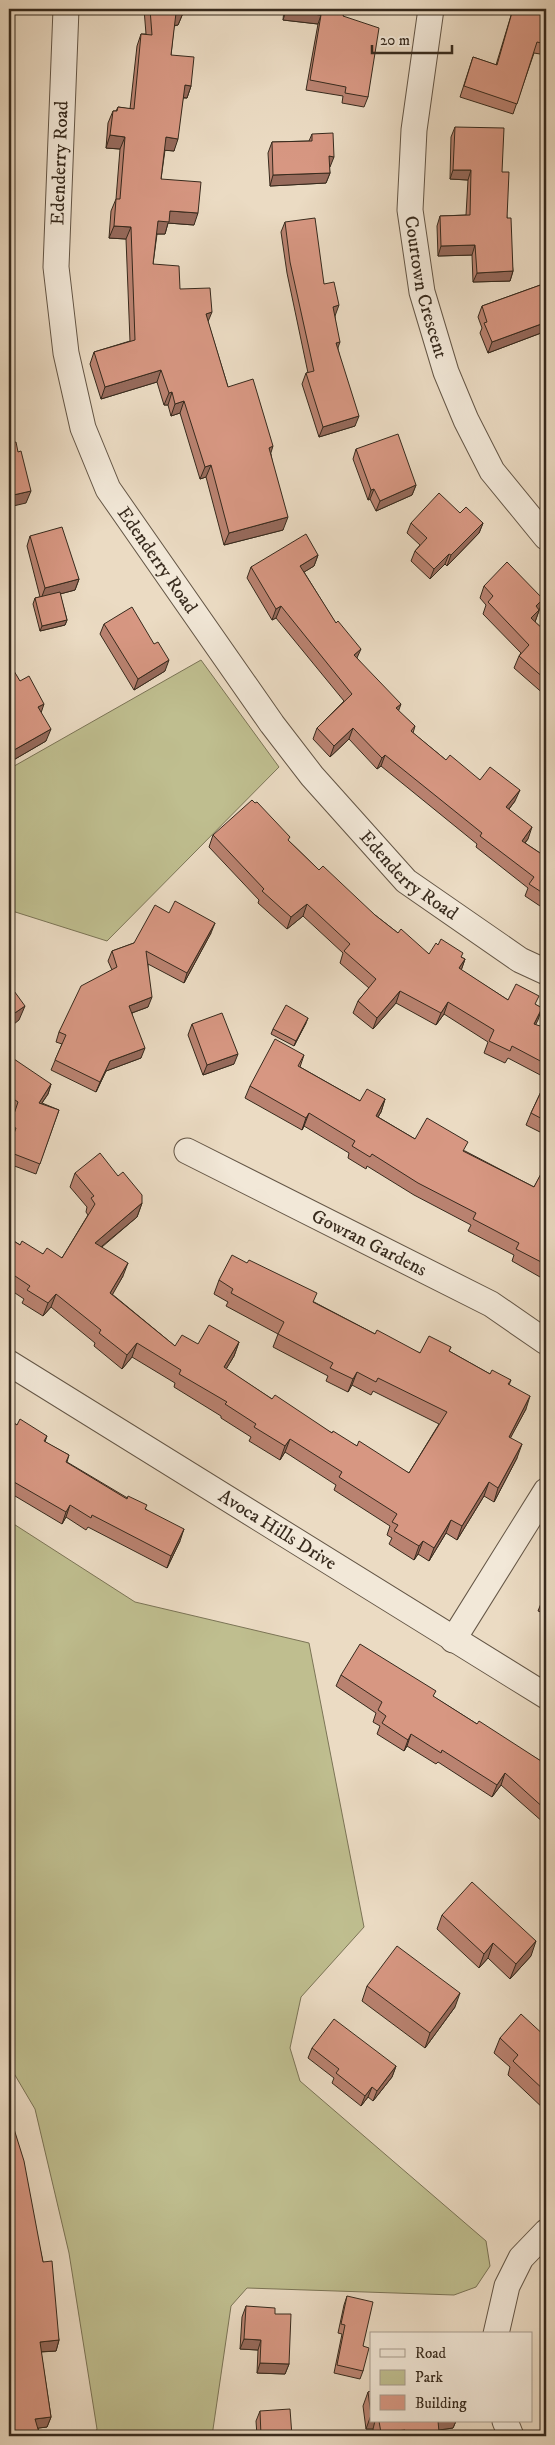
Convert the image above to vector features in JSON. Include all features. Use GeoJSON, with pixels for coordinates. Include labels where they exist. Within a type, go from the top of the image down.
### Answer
{"type":"FeatureCollection","features":[{"type":"Feature","properties":{"kind":"street","name":"Edenderry Road"},"geometry":{"type":"LineString","coordinates":[[66,9],[56,267],[58,296],[66,353],[83,428],[108,489],[272,724],[312,776],[406,881],[520,960],[546,972]]}},
{"type":"Feature","properties":{"kind":"street","name":"Courtown Crescent"},"geometry":{"type":"LineString","coordinates":[[431,9],[414,130],[410,210],[422,292],[446,372],[466,420],[492,471],[546,538]]}},
{"type":"Feature","properties":{"kind":"street","name":"Gowran Gardens"},"geometry":{"type":"LineString","coordinates":[[186,1151],[491,1304],[546,1342]]}},
{"type":"Feature","properties":{"kind":"street","name":"Avoca Hills Drive"},"geometry":{"type":"LineString","coordinates":[[9,1364],[546,1696]]}},
{"type":"Feature","properties":{"kind":"street"},"geometry":{"type":"LineString","coordinates":[[453,1640],[546,1491]]}},
{"type":"Feature","properties":{"kind":"street"},"geometry":{"type":"LineString","coordinates":[[496,2332],[507,2286],[521,2258],[546,2232]]}},
{"type":"Feature","properties":{"kind":"street"},"geometry":{"type":"LineString","coordinates":[[505,2422],[511,2436]]}},
{"type":"Feature","properties":{"kind":"green space"},"geometry":{"type":"Polygon","coordinates":[[[201,660],[279,767],[107,941],[9,910],[9,769],[201,660]]]}},
{"type":"Feature","properties":{"kind":"green space"},"geometry":{"type":"Polygon","coordinates":[[[9,1521],[135,1602],[309,1643],[364,1927],[301,1997],[290,2048],[300,2081],[486,2241],[490,2266],[476,2287],[454,2295],[247,2288],[231,2306],[212,2436],[94,2436],[97,2429],[69,2253],[35,2109],[9,2065],[9,1521]]]}},
{"type":"Feature","properties":{"kind":"building"},"geometry":{"type":"Polygon","coordinates":[[[150,9],[183,9],[183,13],[176,13],[171,55],[194,57],[191,86],[185,85],[178,139],[166,137],[161,179],[201,182],[198,213],[170,211],[169,222],[158,221],[153,264],[179,266],[180,289],[210,288],[212,312],[206,314],[228,387],[253,379],[273,446],[269,448],[288,517],[229,533],[211,465],[205,467],[184,401],[175,404],[172,392],[169,393],[161,370],[105,387],[94,352],[135,340],[131,227],[114,226],[116,199],[120,199],[125,137],[110,135],[113,111],[117,111],[118,107],[134,109],[141,34],[152,35],[150,9]]]}},
{"type":"Feature","properties":{"kind":"building"},"geometry":{"type":"Polygon","coordinates":[[[287,9],[345,9],[343,16],[379,28],[368,97],[345,93],[346,87],[310,80],[321,15],[286,11],[287,9]]]}},
{"type":"Feature","properties":{"kind":"building"},"geometry":{"type":"Polygon","coordinates":[[[513,9],[546,10],[546,44],[537,42],[517,104],[464,86],[473,57],[497,65],[513,9]]]}},
{"type":"Feature","properties":{"kind":"building"},"geometry":{"type":"Polygon","coordinates":[[[455,127],[504,128],[502,172],[509,172],[507,218],[511,218],[513,271],[477,273],[475,245],[441,246],[440,216],[470,215],[471,170],[453,170],[455,127]]]}},
{"type":"Feature","properties":{"kind":"building"},"geometry":{"type":"Polygon","coordinates":[[[333,133],[334,157],[329,156],[330,173],[273,175],[272,142],[312,141],[312,134],[333,133]]]}},
{"type":"Feature","properties":{"kind":"building"},"geometry":{"type":"Polygon","coordinates":[[[315,218],[324,284],[334,282],[339,305],[333,307],[340,342],[336,343],[359,416],[323,427],[306,373],[314,371],[290,262],[285,222],[315,218]]]}},
{"type":"Feature","properties":{"kind":"building"},"geometry":{"type":"Polygon","coordinates":[[[546,283],[546,328],[544,323],[492,342],[484,323],[487,322],[482,306],[546,283]]]}},
{"type":"Feature","properties":{"kind":"building"},"geometry":{"type":"Polygon","coordinates":[[[9,433],[11,443],[16,442],[18,452],[21,451],[31,491],[9,496],[9,433]]]}},
{"type":"Feature","properties":{"kind":"building"},"geometry":{"type":"Polygon","coordinates":[[[398,434],[416,485],[380,501],[374,489],[371,490],[356,449],[398,434]]]}},
{"type":"Feature","properties":{"kind":"building"},"geometry":{"type":"Polygon","coordinates":[[[439,493],[460,513],[466,507],[483,523],[434,569],[415,551],[427,538],[411,523],[439,493]]]}},
{"type":"Feature","properties":{"kind":"building"},"geometry":{"type":"Polygon","coordinates":[[[62,527],[79,579],[45,588],[30,536],[62,527]]]}},
{"type":"Feature","properties":{"kind":"building"},"geometry":{"type":"Polygon","coordinates":[[[306,534],[318,555],[300,566],[336,623],[338,621],[361,649],[354,655],[401,704],[396,708],[415,726],[411,731],[446,760],[450,755],[480,780],[490,767],[520,790],[506,807],[532,827],[522,841],[546,857],[546,895],[529,884],[534,877],[480,836],[482,833],[385,755],[382,758],[353,728],[334,746],[317,728],[352,694],[281,606],[276,609],[251,567],[306,534]]]}},
{"type":"Feature","properties":{"kind":"building"},"geometry":{"type":"Polygon","coordinates":[[[507,562],[543,599],[536,606],[539,610],[531,618],[546,632],[546,680],[519,656],[529,645],[488,602],[493,596],[484,586],[507,562]]]}},
{"type":"Feature","properties":{"kind":"building"},"geometry":{"type":"Polygon","coordinates":[[[60,592],[67,620],[42,626],[35,598],[60,592]]]}},
{"type":"Feature","properties":{"kind":"building"},"geometry":{"type":"Polygon","coordinates":[[[132,607],[154,644],[158,642],[169,660],[138,679],[104,624],[132,607]]]}},
{"type":"Feature","properties":{"kind":"building"},"geometry":{"type":"Polygon","coordinates":[[[14,671],[20,681],[29,676],[44,704],[38,707],[51,729],[14,750],[9,740],[9,675],[14,671]]]}},
{"type":"Feature","properties":{"kind":"building"},"geometry":{"type":"Polygon","coordinates":[[[252,800],[255,803],[257,802],[290,837],[288,840],[319,870],[323,866],[375,915],[398,933],[401,929],[429,954],[441,939],[463,953],[461,957],[465,959],[459,968],[508,1000],[516,984],[539,996],[535,1004],[542,1008],[534,1024],[546,1028],[546,1064],[512,1046],[510,1051],[489,1041],[494,1030],[448,1002],[441,1013],[400,991],[377,1018],[358,1001],[376,979],[344,951],[350,944],[307,904],[291,917],[262,891],[264,889],[213,835],[252,800]]]}},
{"type":"Feature","properties":{"kind":"building"},"geometry":{"type":"Polygon","coordinates":[[[175,901],[215,923],[187,973],[146,951],[152,997],[129,1006],[145,1048],[110,1061],[100,1082],[55,1060],[66,1035],[59,1032],[81,986],[117,967],[112,951],[134,943],[155,905],[169,913],[175,901]]]}},
{"type":"Feature","properties":{"kind":"building"},"geometry":{"type":"Polygon","coordinates":[[[9,984],[25,1006],[9,1017],[9,984]]]}},
{"type":"Feature","properties":{"kind":"building"},"geometry":{"type":"Polygon","coordinates":[[[286,1005],[308,1018],[296,1041],[273,1029],[286,1005]]]}},
{"type":"Feature","properties":{"kind":"building"},"geometry":{"type":"Polygon","coordinates":[[[222,1013],[238,1054],[207,1065],[192,1024],[222,1013]]]}},
{"type":"Feature","properties":{"kind":"building"},"geometry":{"type":"Polygon","coordinates":[[[275,1039],[304,1055],[298,1066],[360,1101],[367,1089],[385,1099],[376,1116],[415,1139],[427,1118],[468,1142],[463,1151],[534,1187],[546,1166],[545,1264],[516,1249],[519,1243],[473,1219],[476,1213],[418,1183],[372,1154],[370,1157],[352,1146],[355,1141],[309,1113],[306,1118],[250,1086],[275,1039]]]}},
{"type":"Feature","properties":{"kind":"building"},"geometry":{"type":"Polygon","coordinates":[[[14,1059],[51,1084],[39,1103],[59,1110],[40,1164],[9,1152],[16,1128],[10,1126],[18,1102],[9,1096],[9,1068],[14,1059]]]}},
{"type":"Feature","properties":{"kind":"building"},"geometry":{"type":"Polygon","coordinates":[[[546,1081],[546,1121],[531,1113],[546,1081]]]}},
{"type":"Feature","properties":{"kind":"building"},"geometry":{"type":"Polygon","coordinates":[[[100,1153],[118,1176],[123,1172],[142,1195],[142,1203],[95,1243],[128,1263],[110,1293],[175,1346],[182,1335],[198,1344],[209,1325],[239,1342],[224,1367],[272,1399],[275,1395],[332,1433],[333,1431],[357,1446],[359,1441],[409,1473],[447,1412],[378,1378],[376,1382],[357,1372],[353,1379],[330,1368],[333,1363],[278,1334],[284,1322],[231,1293],[233,1289],[219,1280],[232,1255],[247,1263],[249,1260],[317,1293],[313,1302],[375,1334],[377,1330],[420,1353],[429,1336],[451,1347],[449,1351],[490,1374],[492,1370],[511,1380],[508,1384],[530,1396],[509,1437],[522,1444],[498,1488],[489,1482],[462,1526],[451,1520],[434,1548],[423,1541],[419,1546],[394,1531],[398,1525],[392,1522],[397,1514],[339,1477],[342,1472],[290,1439],[285,1446],[254,1427],[256,1424],[225,1404],[227,1402],[179,1374],[181,1370],[137,1343],[127,1355],[99,1333],[101,1330],[56,1294],[48,1303],[27,1290],[30,1286],[9,1272],[9,1238],[20,1245],[22,1241],[43,1254],[47,1248],[62,1258],[95,1204],[91,1198],[94,1196],[75,1173],[100,1153]]]}},
{"type":"Feature","properties":{"kind":"building"},"geometry":{"type":"Polygon","coordinates":[[[20,1419],[47,1436],[44,1441],[69,1455],[66,1462],[127,1499],[128,1496],[147,1505],[145,1509],[184,1529],[171,1556],[92,1515],[91,1518],[70,1505],[66,1512],[14,1482],[12,1484],[9,1482],[9,1420],[17,1425],[20,1419]]]}},
{"type":"Feature","properties":{"kind":"building"},"geometry":{"type":"Polygon","coordinates":[[[546,1591],[546,1602],[542,1600],[546,1591]]]}},
{"type":"Feature","properties":{"kind":"building"},"geometry":{"type":"Polygon","coordinates":[[[360,1644],[436,1691],[433,1696],[477,1724],[479,1721],[541,1761],[546,1756],[546,1810],[505,1773],[497,1785],[442,1750],[441,1753],[411,1734],[408,1740],[382,1723],[386,1716],[378,1710],[382,1702],[341,1675],[360,1644]]]}},
{"type":"Feature","properties":{"kind":"building"},"geometry":{"type":"Polygon","coordinates":[[[472,1882],[536,1941],[516,1964],[493,1943],[484,1954],[442,1915],[472,1882]]]}},
{"type":"Feature","properties":{"kind":"building"},"geometry":{"type":"Polygon","coordinates":[[[397,1946],[460,1993],[430,2033],[367,1986],[397,1946]]]}},
{"type":"Feature","properties":{"kind":"building"},"geometry":{"type":"Polygon","coordinates":[[[521,2014],[546,2037],[546,2092],[513,2061],[518,2055],[500,2038],[521,2014]]]}},
{"type":"Feature","properties":{"kind":"building"},"geometry":{"type":"Polygon","coordinates":[[[334,2019],[396,2066],[377,2091],[372,2087],[365,2096],[336,2073],[339,2069],[312,2048],[334,2019]]]}},
{"type":"Feature","properties":{"kind":"building"},"geometry":{"type":"Polygon","coordinates":[[[9,2113],[24,2161],[43,2262],[52,2261],[59,2340],[40,2342],[51,2417],[35,2419],[40,2436],[12,2436],[9,2417],[9,2367],[13,2366],[9,2325],[9,2113]]]}},
{"type":"Feature","properties":{"kind":"building"},"geometry":{"type":"Polygon","coordinates":[[[347,2296],[373,2302],[363,2346],[369,2348],[363,2371],[337,2365],[345,2325],[341,2324],[347,2296]]]}},
{"type":"Feature","properties":{"kind":"building"},"geometry":{"type":"Polygon","coordinates":[[[246,2306],[275,2308],[275,2314],[291,2314],[289,2364],[260,2363],[261,2340],[244,2339],[246,2306]]]}},
{"type":"Feature","properties":{"kind":"building"},"geometry":{"type":"Polygon","coordinates":[[[370,2391],[370,2407],[368,2392],[370,2391]]]}},
{"type":"Feature","properties":{"kind":"building"},"geometry":{"type":"Polygon","coordinates":[[[290,2409],[292,2436],[261,2436],[260,2411],[290,2409]]]}},
{"type":"Feature","properties":{"kind":"building"},"geometry":{"type":"Polygon","coordinates":[[[379,2422],[438,2422],[439,2432],[435,2432],[436,2436],[406,2436],[405,2430],[381,2433],[379,2422]]]}}]}
